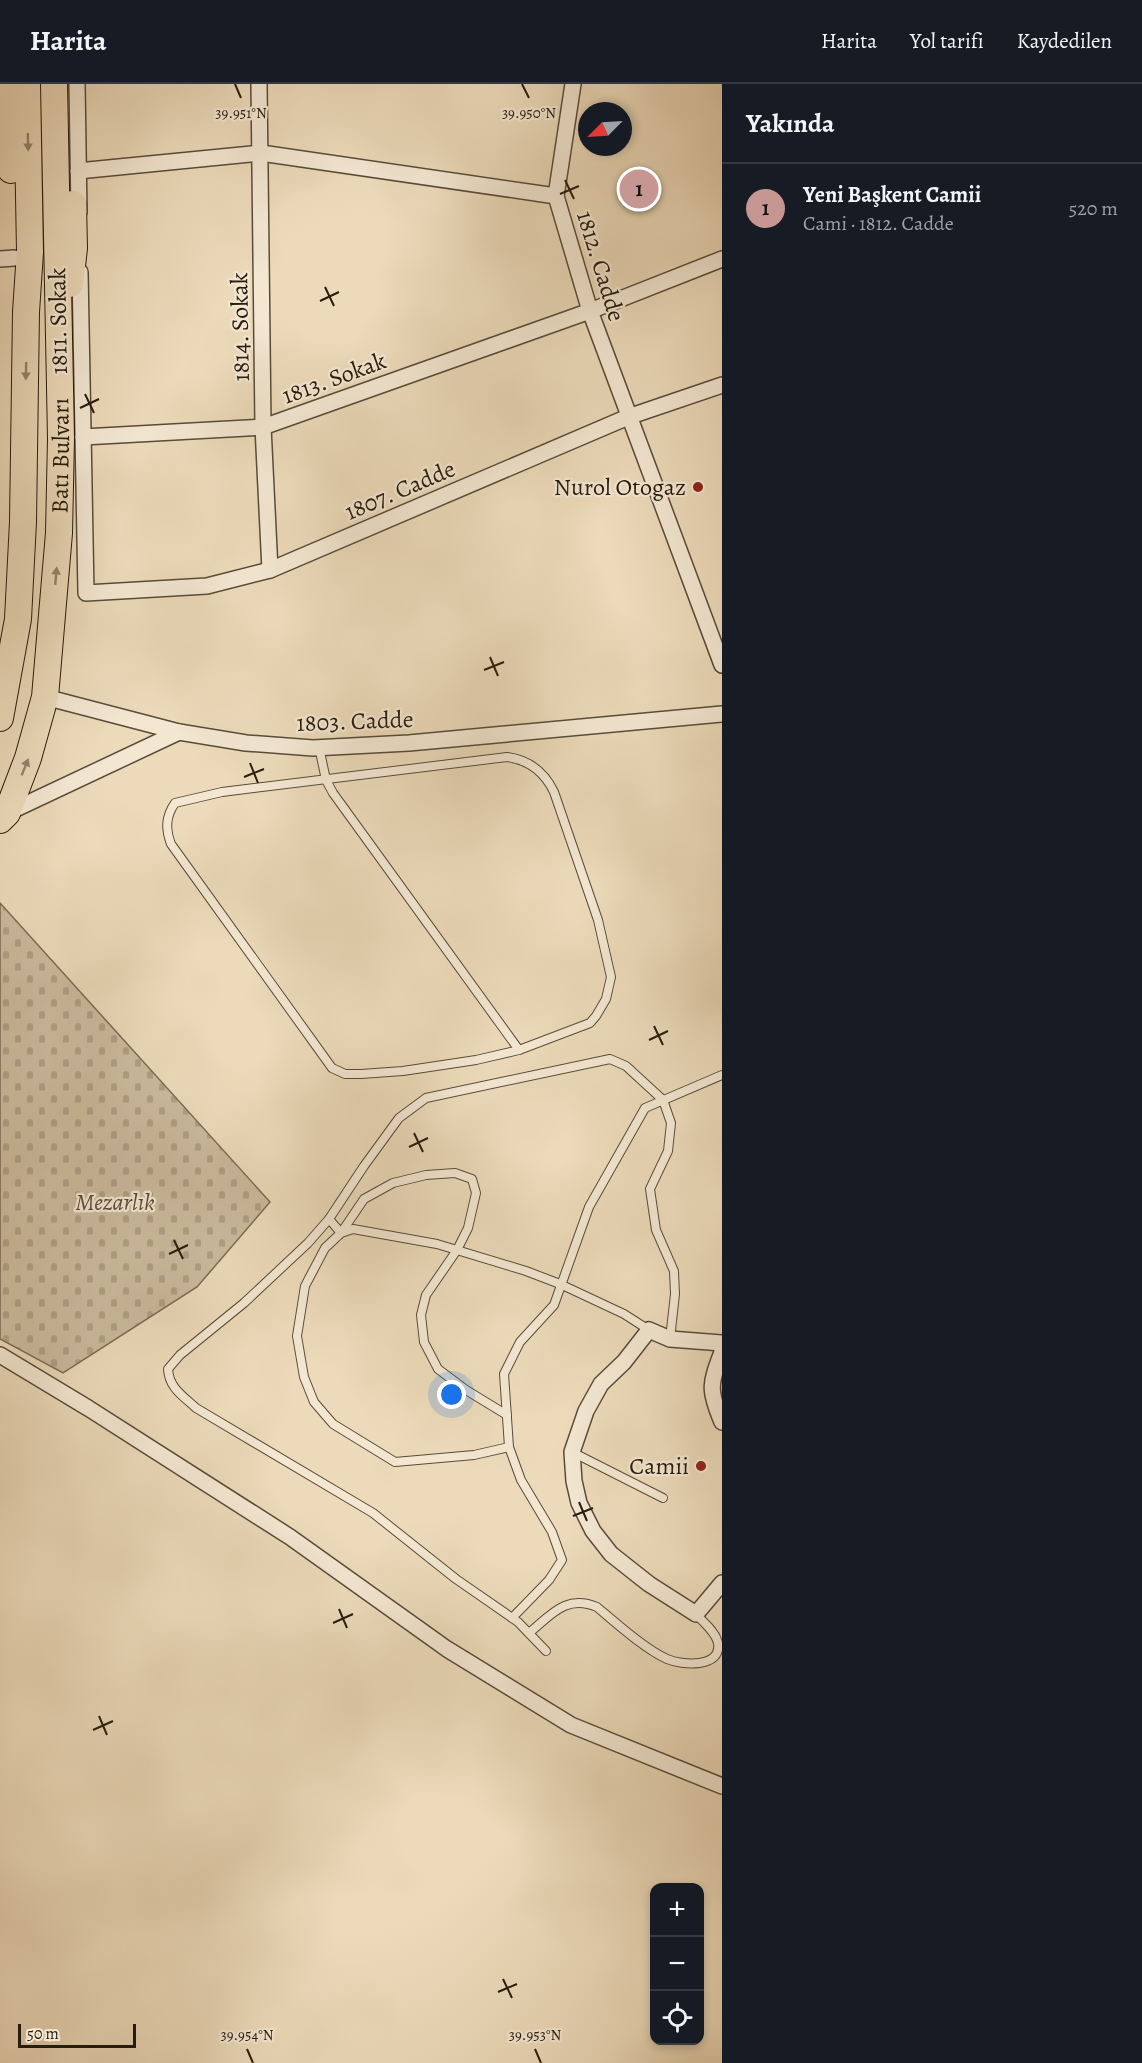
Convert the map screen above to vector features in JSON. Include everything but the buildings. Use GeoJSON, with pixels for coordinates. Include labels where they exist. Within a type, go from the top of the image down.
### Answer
{"type":"FeatureCollection","features":[{"type":"Feature","properties":{"kind":"main road"},"geometry":{"type":"LineString","coordinates":[[8,84],[15,256]]}},
{"type":"Feature","properties":{"kind":"main road","name":"Batı Bulvarı"},"geometry":{"type":"LineString","coordinates":[[0,718],[9,617],[23,522],[26,312],[15,256],[27,84]]}},
{"type":"Feature","properties":{"kind":"main road","name":"Batı Bulvarı"},"geometry":{"type":"LineString","coordinates":[[3,816],[28,758],[45,697],[59,533],[61,438],[54,84]]}},
{"type":"Feature","properties":{"kind":"main road"},"geometry":{"type":"LineString","coordinates":[[59,336],[66,328],[74,248],[71,84]]}},
{"type":"Feature","properties":{"kind":"street","name":"1811. Sokak"},"geometry":{"type":"LineString","coordinates":[[77,84],[86,593]]}},
{"type":"Feature","properties":{"kind":"street","name":"1814. Sokak"},"geometry":{"type":"LineString","coordinates":[[259,84],[263,427],[270,570]]}},
{"type":"Feature","properties":{"kind":"street"},"geometry":{"type":"LineString","coordinates":[[556,196],[573,84]]}},
{"type":"Feature","properties":{"kind":"street","name":"1812. Cadde"},"geometry":{"type":"LineString","coordinates":[[78,171],[261,153],[556,196],[590,311],[722,665]]}},
{"type":"Feature","properties":{"kind":"street","name":"1813. Sokak"},"geometry":{"type":"LineString","coordinates":[[83,436],[263,427],[590,311],[722,259]]}},
{"type":"Feature","properties":{"kind":"street","name":"1807. Cadde"},"geometry":{"type":"LineString","coordinates":[[86,593],[207,586],[270,570],[628,417],[722,385]]}},
{"type":"Feature","properties":{"kind":"street","name":"1803. Cadde"},"geometry":{"type":"LineString","coordinates":[[45,697],[179,732],[246,743],[319,747],[409,743],[722,714]]}},
{"type":"Feature","properties":{"kind":"street"},"geometry":{"type":"LineString","coordinates":[[3,816],[179,732]]}},
{"type":"Feature","properties":{"kind":"street"},"geometry":{"type":"LineString","coordinates":[[722,1342],[670,1339],[649,1330],[624,1362],[601,1384],[586,1411],[572,1452],[574,1481],[579,1503],[593,1531],[611,1554],[649,1584],[696,1614],[722,1583]]}},
{"type":"Feature","properties":{"kind":"street"},"geometry":{"type":"LineString","coordinates":[[722,1352],[711,1382],[715,1405],[722,1422]]}},
{"type":"Feature","properties":{"kind":"street"},"geometry":{"type":"LineString","coordinates":[[0,1355],[88,1408],[290,1537],[447,1649],[571,1725],[722,1786]]}},
{"type":"Feature","properties":{"kind":"lane"},"geometry":{"type":"LineString","coordinates":[[319,747],[326,780],[333,793],[519,1050]]}},
{"type":"Feature","properties":{"kind":"lane"},"geometry":{"type":"LineString","coordinates":[[507,758],[527,762],[543,774],[554,792],[598,921],[611,977],[606,999],[590,1023],[519,1050],[477,1060],[403,1071],[353,1074],[345,1074],[332,1068],[171,844],[167,818],[176,803],[222,792],[326,780],[507,758]]}},
{"type":"Feature","properties":{"kind":"lane"},"geometry":{"type":"LineString","coordinates":[[546,1651],[512,1618],[456,1579],[373,1514],[196,1408],[174,1388],[168,1378],[168,1369],[180,1355],[244,1303],[308,1243],[329,1219],[399,1118],[426,1098],[610,1059],[626,1066],[663,1100],[671,1123],[668,1151],[650,1189],[656,1230],[674,1271],[675,1294],[670,1339]]}},
{"type":"Feature","properties":{"kind":"lane"},"geometry":{"type":"LineString","coordinates":[[512,1618],[549,1580],[562,1560],[552,1532],[521,1480],[509,1447],[504,1374],[520,1342],[554,1305],[589,1208],[645,1108],[722,1075]]}},
{"type":"Feature","properties":{"kind":"lane"},"geometry":{"type":"LineString","coordinates":[[507,1415],[438,1370],[424,1342],[422,1315],[426,1295],[458,1250],[468,1228],[476,1193],[472,1179],[455,1173],[426,1175],[393,1183],[364,1199],[341,1233],[325,1248],[304,1286],[297,1336],[304,1377],[314,1401],[333,1424],[395,1462],[474,1455],[509,1447]]}},
{"type":"Feature","properties":{"kind":"lane"},"geometry":{"type":"LineString","coordinates":[[329,1219],[341,1233]]}},
{"type":"Feature","properties":{"kind":"lane"},"geometry":{"type":"LineString","coordinates":[[341,1233],[354,1229],[437,1244],[526,1270],[624,1314],[649,1330]]}},
{"type":"Feature","properties":{"kind":"lane"},"geometry":{"type":"LineString","coordinates":[[572,1452],[663,1498]]}},
{"type":"Feature","properties":{"kind":"lane"},"geometry":{"type":"LineString","coordinates":[[529,1633],[565,1605],[579,1602],[597,1607],[660,1656],[678,1663],[695,1664],[709,1661],[718,1648],[716,1637],[696,1614]]}},
{"type":"Feature","properties":{"kind":"green space","name":"Mezarlık"},"geometry":{"type":"Polygon","coordinates":[[[0,903],[270,1202],[197,1287],[63,1373],[0,1339],[0,903]]]}},
{"type":"Feature","properties":{"kind":"place","name":"Yeni Başkent Camii"},"geometry":{"type":"Point","coordinates":[639,189]}},
{"type":"Feature","properties":{"kind":"place","name":"Nurol Otogaz"},"geometry":{"type":"Point","coordinates":[698,487]}},
{"type":"Feature","properties":{"kind":"place","name":"Camii"},"geometry":{"type":"Point","coordinates":[701,1466]}}]}
